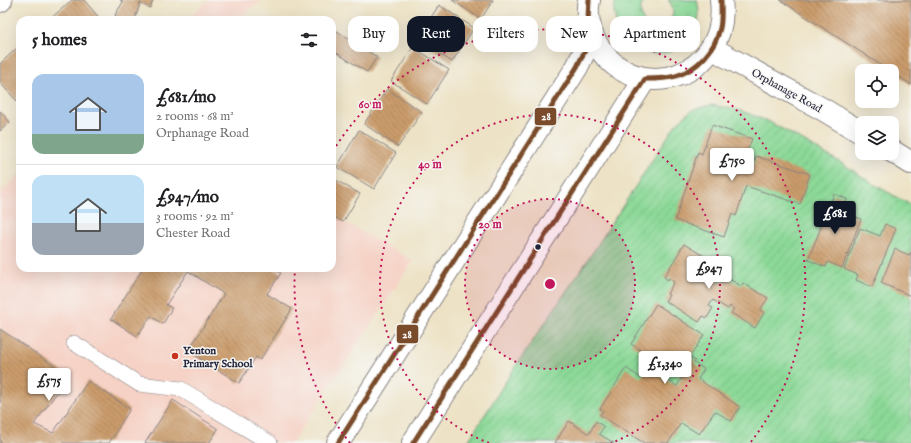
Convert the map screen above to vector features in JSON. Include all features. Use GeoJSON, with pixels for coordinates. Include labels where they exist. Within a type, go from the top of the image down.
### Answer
{"type":"FeatureCollection","features":[{"type":"Feature","properties":{"kind":"main road"},"geometry":{"type":"LineString","coordinates":[[588,16],[589,0]]}},
{"type":"Feature","properties":{"kind":"main road"},"geometry":{"type":"LineString","coordinates":[[602,52],[613,64],[628,74],[645,79],[661,79],[676,76],[691,69],[703,60],[712,47],[718,36],[721,24],[721,0]]}},
{"type":"Feature","properties":{"kind":"main road","name":"Orphanage Road"},"geometry":{"type":"LineString","coordinates":[[712,47],[855,129]]}},
{"type":"Feature","properties":{"kind":"main road"},"geometry":{"type":"LineString","coordinates":[[338,443],[577,67],[584,52]]}},
{"type":"Feature","properties":{"kind":"main road"},"geometry":{"type":"LineString","coordinates":[[413,443],[645,79]]}},
{"type":"Feature","properties":{"kind":"main road"},"geometry":{"type":"LineString","coordinates":[[899,155],[911,163]]}},
{"type":"Feature","properties":{"kind":"lane"},"geometry":{"type":"LineString","coordinates":[[74,343],[139,384],[181,389],[270,443]]}},
{"type":"Feature","properties":{"kind":"shaded area"},"geometry":{"type":"Polygon","coordinates":[[[209,0],[261,0],[243,16],[191,16],[209,0]]]}},
{"type":"Feature","properties":{"kind":"shaded area","name":"Yenton Primary School"},"geometry":{"type":"Polygon","coordinates":[[[16,178],[16,272],[336,272],[336,217],[413,261],[292,443],[0,443],[0,193],[16,178]]]}},
{"type":"Feature","properties":{"kind":"green space"},"geometry":{"type":"Polygon","coordinates":[[[616,0],[645,0],[642,5],[642,16],[615,16],[614,8],[616,0]]]}},
{"type":"Feature","properties":{"kind":"green space"},"geometry":{"type":"Polygon","coordinates":[[[668,0],[697,0],[699,16],[672,16],[672,8],[668,0]]]}},
{"type":"Feature","properties":{"kind":"green space"},"geometry":{"type":"Polygon","coordinates":[[[645,52],[668,52],[660,54],[645,52]]]}},
{"type":"Feature","properties":{"kind":"green space"},"geometry":{"type":"Polygon","coordinates":[[[711,105],[739,110],[770,122],[911,205],[911,443],[467,443],[515,367],[591,255],[676,124],[692,110],[711,105]]]}},
{"type":"Feature","properties":{"kind":"building"},"geometry":{"type":"Polygon","coordinates":[[[72,0],[84,0],[98,16],[54,16],[72,0]]]}},
{"type":"Feature","properties":{"kind":"building"},"geometry":{"type":"Polygon","coordinates":[[[120,0],[153,0],[150,8],[140,3],[136,16],[116,16],[115,15],[123,2],[120,0]]]}},
{"type":"Feature","properties":{"kind":"building"},"geometry":{"type":"Polygon","coordinates":[[[452,0],[493,0],[483,16],[476,16],[452,0]]]}},
{"type":"Feature","properties":{"kind":"building"},"geometry":{"type":"Polygon","coordinates":[[[780,0],[911,0],[911,85],[899,77],[899,64],[879,64],[780,0]]]}},
{"type":"Feature","properties":{"kind":"building"},"geometry":{"type":"Polygon","coordinates":[[[439,5],[456,16],[432,16],[439,5]]]}},
{"type":"Feature","properties":{"kind":"building"},"geometry":{"type":"Polygon","coordinates":[[[465,22],[473,27],[465,42],[465,22]]]}},
{"type":"Feature","properties":{"kind":"building"},"geometry":{"type":"Polygon","coordinates":[[[336,31],[348,38],[348,52],[369,52],[377,57],[367,72],[336,53],[336,31]]]}},
{"type":"Feature","properties":{"kind":"building"},"geometry":{"type":"Polygon","coordinates":[[[16,49],[16,100],[0,83],[0,64],[16,49]]]}},
{"type":"Feature","properties":{"kind":"building"},"geometry":{"type":"Polygon","coordinates":[[[410,52],[421,52],[449,70],[427,104],[391,81],[410,52]]]}},
{"type":"Feature","properties":{"kind":"building"},"geometry":{"type":"Polygon","coordinates":[[[437,52],[458,52],[452,62],[437,52]]]}},
{"type":"Feature","properties":{"kind":"building"},"geometry":{"type":"Polygon","coordinates":[[[387,89],[422,112],[398,147],[364,124],[387,89]]]}},
{"type":"Feature","properties":{"kind":"building"},"geometry":{"type":"Polygon","coordinates":[[[0,111],[10,122],[0,131],[0,111]]]}},
{"type":"Feature","properties":{"kind":"building"},"geometry":{"type":"Polygon","coordinates":[[[712,125],[752,139],[743,162],[753,165],[756,156],[810,174],[800,204],[746,186],[736,216],[732,214],[724,237],[675,220],[698,152],[702,154],[712,125]]]}},
{"type":"Feature","properties":{"kind":"building"},"geometry":{"type":"Polygon","coordinates":[[[359,130],[396,153],[374,189],[337,167],[359,130]]]}},
{"type":"Feature","properties":{"kind":"building"},"geometry":{"type":"Polygon","coordinates":[[[336,180],[360,194],[343,222],[336,218],[336,180]]]}},
{"type":"Feature","properties":{"kind":"building"},"geometry":{"type":"Polygon","coordinates":[[[834,194],[847,199],[842,211],[861,219],[842,268],[828,262],[826,267],[808,260],[834,194]]]}},
{"type":"Feature","properties":{"kind":"building"},"geometry":{"type":"Polygon","coordinates":[[[885,224],[896,229],[872,287],[856,280],[858,275],[844,269],[860,228],[880,236],[885,224]]]}},
{"type":"Feature","properties":{"kind":"building"},"geometry":{"type":"Polygon","coordinates":[[[684,244],[720,266],[713,276],[723,282],[726,277],[741,286],[743,283],[768,298],[760,310],[764,313],[755,328],[731,313],[734,309],[730,306],[728,309],[713,300],[709,306],[713,308],[707,318],[703,316],[699,322],[665,301],[674,282],[669,278],[668,280],[664,277],[684,244]]]}},
{"type":"Feature","properties":{"kind":"building"},"geometry":{"type":"Polygon","coordinates":[[[895,249],[909,255],[911,252],[911,296],[881,283],[895,249]]]}},
{"type":"Feature","properties":{"kind":"building"},"geometry":{"type":"Polygon","coordinates":[[[140,272],[187,272],[166,305],[172,308],[163,324],[151,316],[137,336],[111,319],[140,272]]]}},
{"type":"Feature","properties":{"kind":"building"},"geometry":{"type":"Polygon","coordinates":[[[190,272],[279,272],[281,273],[267,294],[292,309],[260,360],[256,357],[239,383],[188,351],[224,294],[190,272]]]}},
{"type":"Feature","properties":{"kind":"building"},"geometry":{"type":"Polygon","coordinates":[[[656,304],[704,335],[690,357],[695,361],[694,363],[704,369],[698,379],[740,407],[731,421],[715,411],[699,434],[681,423],[668,443],[644,443],[600,415],[603,411],[600,409],[626,368],[641,378],[647,368],[677,386],[682,377],[631,344],[656,304]]]}},
{"type":"Feature","properties":{"kind":"building"},"geometry":{"type":"Polygon","coordinates":[[[0,329],[69,376],[34,424],[53,433],[88,381],[130,409],[109,443],[0,443],[0,329]]]}},
{"type":"Feature","properties":{"kind":"building"},"geometry":{"type":"Polygon","coordinates":[[[173,400],[218,429],[209,443],[145,443],[173,400]]]}},
{"type":"Feature","properties":{"kind":"building"},"geometry":{"type":"Polygon","coordinates":[[[569,421],[589,434],[596,421],[604,427],[599,434],[614,443],[555,443],[569,421]]]}},
{"type":"Feature","properties":{"kind":"transit line","name":"28"},"geometry":{"type":"LineString","coordinates":[[338,443],[577,67],[592,36],[588,19],[589,0]]}},
{"type":"Feature","properties":{"kind":"transit line","name":"28"},"geometry":{"type":"LineString","coordinates":[[413,443],[645,79],[668,78],[684,73],[698,64],[710,51],[718,36],[720,28],[721,0]]}},
{"type":"Feature","properties":{"kind":"place","name":"Yenton Primary School"},"geometry":{"type":"Point","coordinates":[175,356]}}]}
